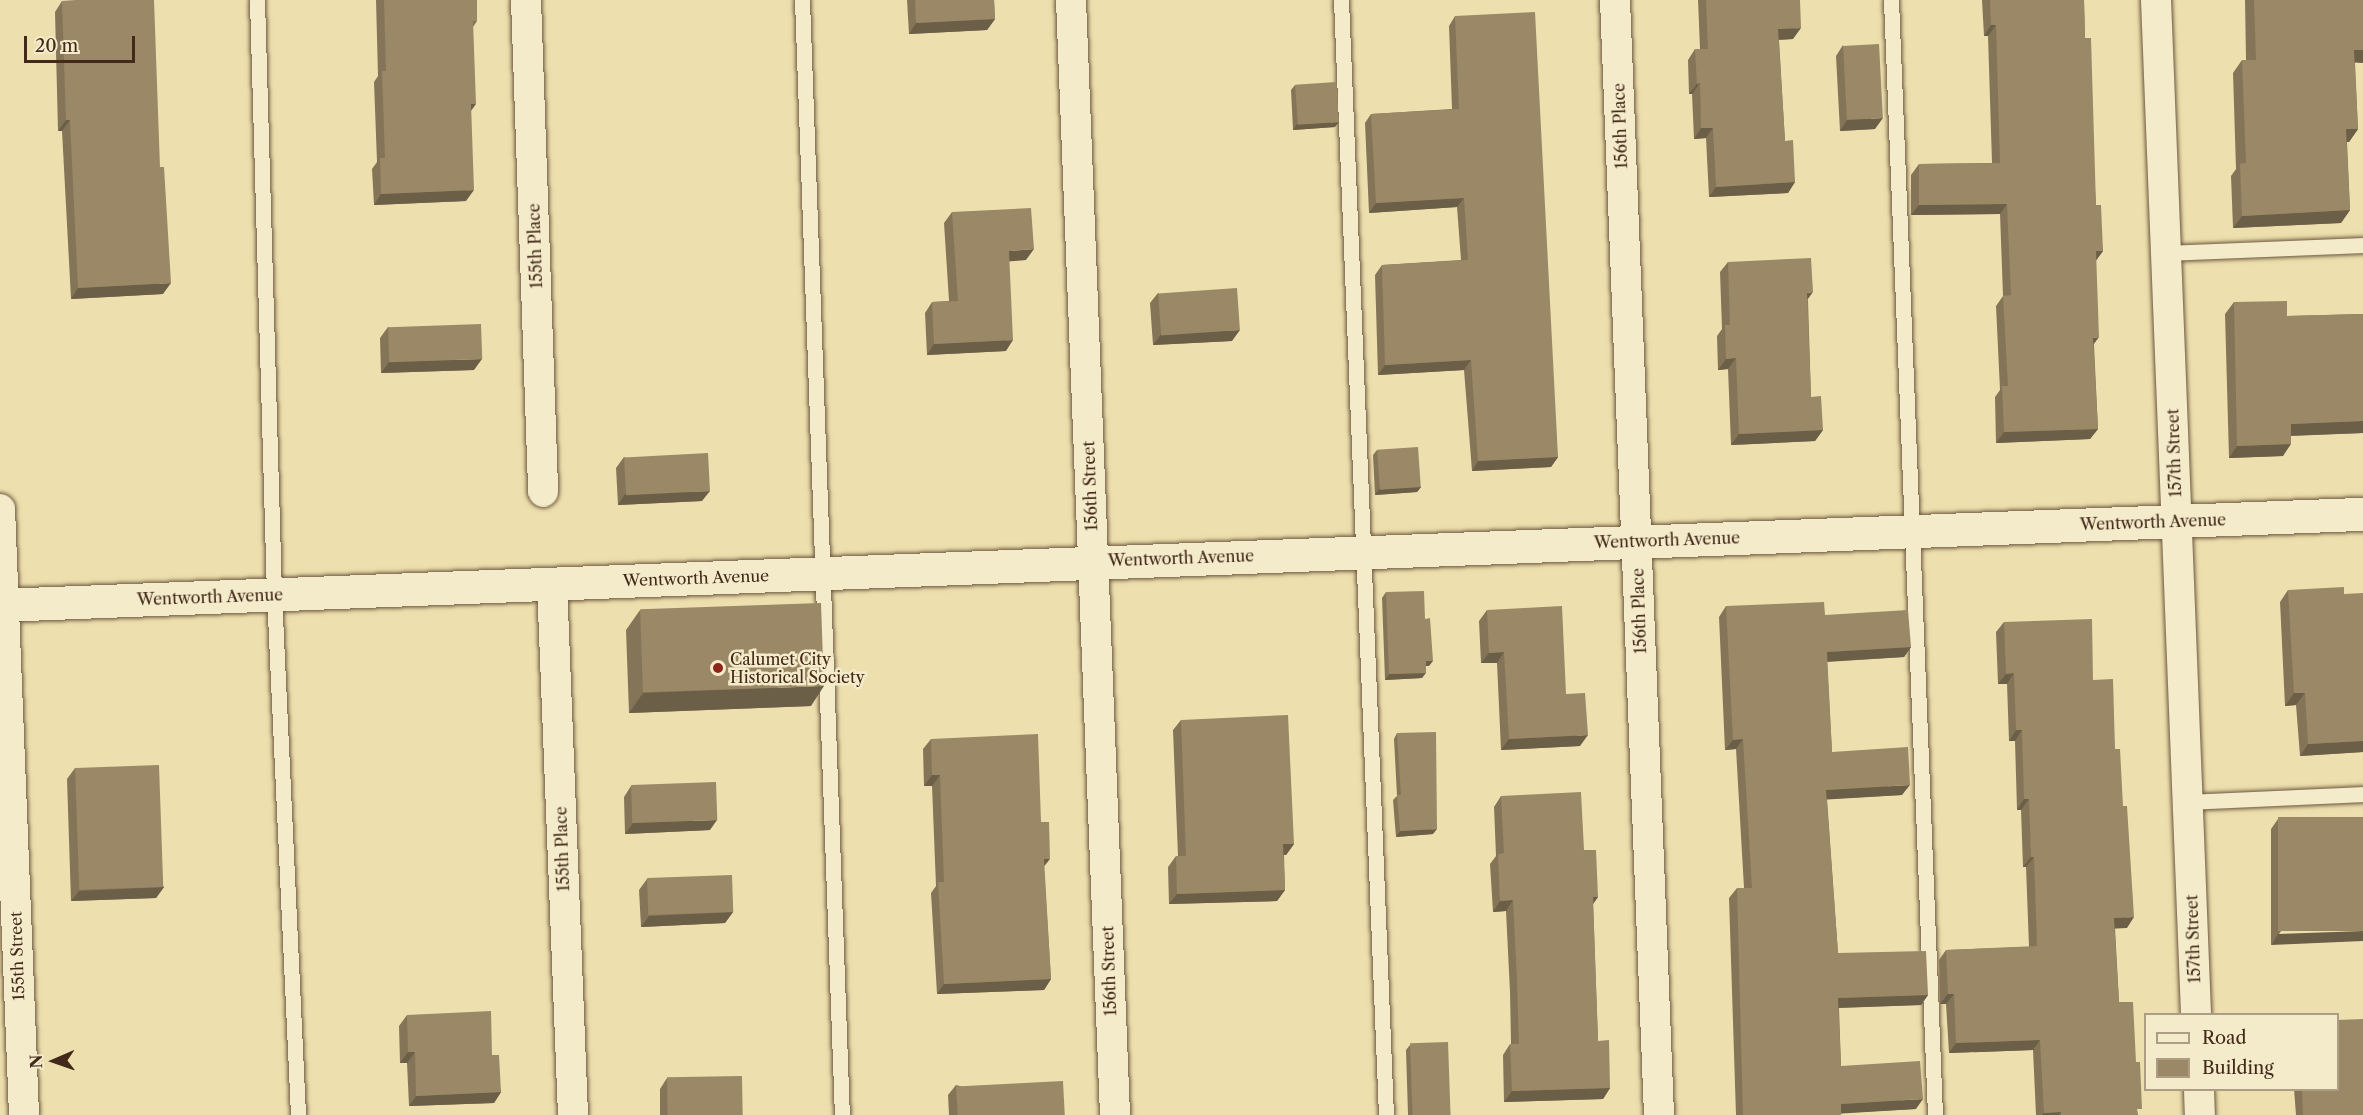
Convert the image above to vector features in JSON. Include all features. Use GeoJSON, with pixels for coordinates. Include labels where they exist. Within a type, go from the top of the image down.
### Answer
{"type":"FeatureCollection","features":[{"type":"Feature","properties":{"kind":"street","name":"155th Place"},"geometry":{"type":"LineString","coordinates":[[526,0],[543,492]]}},
{"type":"Feature","properties":{"kind":"street","name":"156th Street"},"geometry":{"type":"LineString","coordinates":[[1071,0],[1115,1115]]}},
{"type":"Feature","properties":{"kind":"street","name":"156th Place"},"geometry":{"type":"LineString","coordinates":[[1615,0],[1659,1115]]}},
{"type":"Feature","properties":{"kind":"street","name":"157th Street"},"geometry":{"type":"LineString","coordinates":[[2156,0],[2196,1013]]}},
{"type":"Feature","properties":{"kind":"street","name":"155th Street"},"geometry":{"type":"LineString","coordinates":[[0,508],[1,605],[24,1115]]}},
{"type":"Feature","properties":{"kind":"street","name":"Wentworth Avenue"},"geometry":{"type":"LineString","coordinates":[[1,605],[1093,561],[2363,514]]}},
{"type":"Feature","properties":{"kind":"street","name":"155th Place"},"geometry":{"type":"LineString","coordinates":[[552,583],[573,1115]]}},
{"type":"Feature","properties":{"kind":"street"},"geometry":{"type":"LineString","coordinates":[[2199,1091],[2200,1115]]}},
{"type":"Feature","properties":{"kind":"lane"},"geometry":{"type":"LineString","coordinates":[[257,0],[274,594],[298,1115]]}},
{"type":"Feature","properties":{"kind":"lane"},"geometry":{"type":"LineString","coordinates":[[802,0],[842,1115]]}},
{"type":"Feature","properties":{"kind":"lane"},"geometry":{"type":"LineString","coordinates":[[1341,0],[1386,1115]]}},
{"type":"Feature","properties":{"kind":"lane"},"geometry":{"type":"LineString","coordinates":[[1892,0],[1935,1115]]}},
{"type":"Feature","properties":{"kind":"lane"},"geometry":{"type":"LineString","coordinates":[[2166,253],[2363,245]]}},
{"type":"Feature","properties":{"kind":"lane"},"geometry":{"type":"LineString","coordinates":[[2188,801],[2363,794]]}},
{"type":"Feature","properties":{"kind":"building"},"geometry":{"type":"Polygon","coordinates":[[[154,0],[160,167],[164,167],[171,283],[78,288],[70,120],[66,120],[62,1],[154,0]]]}},
{"type":"Feature","properties":{"kind":"building"},"geometry":{"type":"Polygon","coordinates":[[[384,0],[477,0],[477,21],[473,21],[476,104],[471,104],[474,190],[381,194],[380,158],[385,158],[382,71],[386,71],[384,0]]]}},
{"type":"Feature","properties":{"kind":"building"},"geometry":{"type":"Polygon","coordinates":[[[915,0],[994,0],[995,19],[916,23],[915,0]]]}},
{"type":"Feature","properties":{"kind":"building"},"geometry":{"type":"Polygon","coordinates":[[[1706,0],[1800,0],[1801,28],[1778,29],[1785,141],[1793,140],[1795,182],[1716,187],[1713,128],[1701,128],[1700,83],[1697,84],[1695,49],[1708,49],[1706,0]]]}},
{"type":"Feature","properties":{"kind":"building"},"geometry":{"type":"Polygon","coordinates":[[[1990,0],[2084,0],[2085,38],[2091,38],[2096,205],[2101,205],[2103,251],[2096,251],[2099,337],[2093,338],[2098,429],[2004,432],[2002,386],[2008,386],[2003,296],[2011,295],[2007,204],[1919,205],[1919,164],[2000,163],[1996,25],[1991,25],[1990,0]]]}},
{"type":"Feature","properties":{"kind":"building"},"geometry":{"type":"Polygon","coordinates":[[[2254,0],[2363,0],[2363,50],[2354,50],[2358,129],[2346,129],[2350,210],[2242,216],[2240,164],[2246,163],[2242,60],[2256,60],[2254,0]]]}},
{"type":"Feature","properties":{"kind":"building"},"geometry":{"type":"Polygon","coordinates":[[[1535,12],[1558,457],[1478,461],[1471,360],[1385,365],[1382,265],[1468,260],[1464,198],[1376,203],[1371,114],[1459,109],[1455,16],[1535,12]]]}},
{"type":"Feature","properties":{"kind":"building"},"geometry":{"type":"Polygon","coordinates":[[[1879,44],[1883,118],[1847,120],[1843,46],[1879,44]]]}},
{"type":"Feature","properties":{"kind":"building"},"geometry":{"type":"Polygon","coordinates":[[[1336,82],[1339,122],[1298,125],[1295,85],[1336,82]]]}},
{"type":"Feature","properties":{"kind":"building"},"geometry":{"type":"Polygon","coordinates":[[[1031,208],[1034,249],[1009,251],[1013,340],[934,344],[932,302],[958,301],[952,212],[1031,208]]]}},
{"type":"Feature","properties":{"kind":"building"},"geometry":{"type":"Polygon","coordinates":[[[1811,258],[1813,292],[1807,293],[1811,397],[1821,396],[1823,430],[1739,434],[1736,358],[1726,359],[1725,325],[1730,325],[1728,262],[1811,258]]]}},
{"type":"Feature","properties":{"kind":"building"},"geometry":{"type":"Polygon","coordinates":[[[1237,288],[1240,330],[1161,335],[1158,294],[1237,288]]]}},
{"type":"Feature","properties":{"kind":"building"},"geometry":{"type":"Polygon","coordinates":[[[2287,301],[2287,316],[2363,314],[2363,421],[2291,424],[2291,444],[2237,446],[2234,302],[2287,301]]]}},
{"type":"Feature","properties":{"kind":"building"},"geometry":{"type":"Polygon","coordinates":[[[481,324],[482,359],[389,362],[388,327],[481,324]]]}},
{"type":"Feature","properties":{"kind":"building"},"geometry":{"type":"Polygon","coordinates":[[[1418,447],[1421,487],[1380,490],[1377,450],[1418,447]]]}},
{"type":"Feature","properties":{"kind":"building"},"geometry":{"type":"Polygon","coordinates":[[[708,453],[710,491],[626,495],[624,457],[708,453]]]}},
{"type":"Feature","properties":{"kind":"building"},"geometry":{"type":"Polygon","coordinates":[[[2344,587],[2344,594],[2363,593],[2363,741],[2308,744],[2305,693],[2294,693],[2288,590],[2344,587]]]}},
{"type":"Feature","properties":{"kind":"building"},"geometry":{"type":"Polygon","coordinates":[[[1424,591],[1425,619],[1430,618],[1433,661],[1426,661],[1426,673],[1389,674],[1386,592],[1424,591]]]}},
{"type":"Feature","properties":{"kind":"building"},"geometry":{"type":"Polygon","coordinates":[[[1824,602],[1825,615],[1908,610],[1911,647],[1827,652],[1832,752],[1908,747],[1910,785],[1826,790],[1838,953],[1926,951],[1928,995],[1838,998],[1841,1066],[1920,1061],[1923,1099],[1841,1104],[1841,1115],[1743,1115],[1737,888],[1752,888],[1743,739],[1733,740],[1726,606],[1824,602]]]}},
{"type":"Feature","properties":{"kind":"building","name":"Calumet City Historical Society"},"geometry":{"type":"Polygon","coordinates":[[[821,603],[824,686],[643,692],[640,609],[821,603]]]}},
{"type":"Feature","properties":{"kind":"building"},"geometry":{"type":"Polygon","coordinates":[[[1562,606],[1566,694],[1585,693],[1588,735],[1509,739],[1504,652],[1489,653],[1487,610],[1562,606]]]}},
{"type":"Feature","properties":{"kind":"building"},"geometry":{"type":"Polygon","coordinates":[[[2092,619],[2093,680],[2113,679],[2115,749],[2120,749],[2123,806],[2127,806],[2134,917],[2114,918],[2119,1002],[2133,1002],[2136,1062],[2140,1062],[2142,1109],[2137,1109],[2137,1115],[2044,1113],[2040,1040],[1956,1043],[1954,994],[1948,994],[1946,950],[2037,946],[2034,857],[2031,857],[2029,799],[2024,799],[2022,730],[2016,730],[2014,673],[2006,674],[2004,622],[2092,619]]]}},
{"type":"Feature","properties":{"kind":"building"},"geometry":{"type":"Polygon","coordinates":[[[1288,715],[1294,844],[1283,844],[1285,890],[1177,894],[1176,856],[1186,856],[1181,720],[1288,715]]]}},
{"type":"Feature","properties":{"kind":"building"},"geometry":{"type":"Polygon","coordinates":[[[1436,732],[1437,829],[1400,831],[1397,795],[1401,795],[1397,733],[1436,732]]]}},
{"type":"Feature","properties":{"kind":"building"},"geometry":{"type":"Polygon","coordinates":[[[1038,734],[1041,822],[1049,822],[1050,859],[1044,859],[1051,979],[944,984],[938,882],[944,882],[940,775],[932,775],[931,739],[1038,734]]]}},
{"type":"Feature","properties":{"kind":"building"},"geometry":{"type":"Polygon","coordinates":[[[159,765],[163,887],[79,890],[75,768],[159,765]]]}},
{"type":"Feature","properties":{"kind":"building"},"geometry":{"type":"Polygon","coordinates":[[[716,782],[717,820],[632,823],[631,785],[716,782]]]}},
{"type":"Feature","properties":{"kind":"building"},"geometry":{"type":"Polygon","coordinates":[[[1581,792],[1584,850],[1596,850],[1598,897],[1593,897],[1598,1041],[1609,1040],[1610,1088],[1512,1091],[1510,1044],[1519,1044],[1517,981],[1513,900],[1500,901],[1498,854],[1504,853],[1501,796],[1581,792]]]}},
{"type":"Feature","properties":{"kind":"building"},"geometry":{"type":"Polygon","coordinates":[[[2278,817],[2363,817],[2363,931],[2278,931],[2278,817]]]}},
{"type":"Feature","properties":{"kind":"building"},"geometry":{"type":"Polygon","coordinates":[[[732,875],[733,912],[648,915],[647,878],[732,875]]]}},
{"type":"Feature","properties":{"kind":"building"},"geometry":{"type":"Polygon","coordinates":[[[491,1011],[492,1055],[499,1055],[501,1092],[416,1096],[415,1052],[408,1052],[407,1015],[491,1011]]]}},
{"type":"Feature","properties":{"kind":"building"},"geometry":{"type":"Polygon","coordinates":[[[2363,1019],[2363,1115],[2303,1115],[2302,1091],[2339,1091],[2339,1020],[2363,1019]]]}},
{"type":"Feature","properties":{"kind":"building"},"geometry":{"type":"Polygon","coordinates":[[[1448,1042],[1451,1115],[1413,1115],[1410,1043],[1448,1042]]]}},
{"type":"Feature","properties":{"kind":"building"},"geometry":{"type":"Polygon","coordinates":[[[742,1076],[743,1115],[668,1115],[667,1077],[742,1076]]]}},
{"type":"Feature","properties":{"kind":"building"},"geometry":{"type":"Polygon","coordinates":[[[1063,1081],[1065,1115],[958,1115],[956,1087],[1063,1081]]]}},
{"type":"Feature","properties":{"kind":"place","name":"Calumet City Historical Society"},"geometry":{"type":"Point","coordinates":[718,668]}}]}
